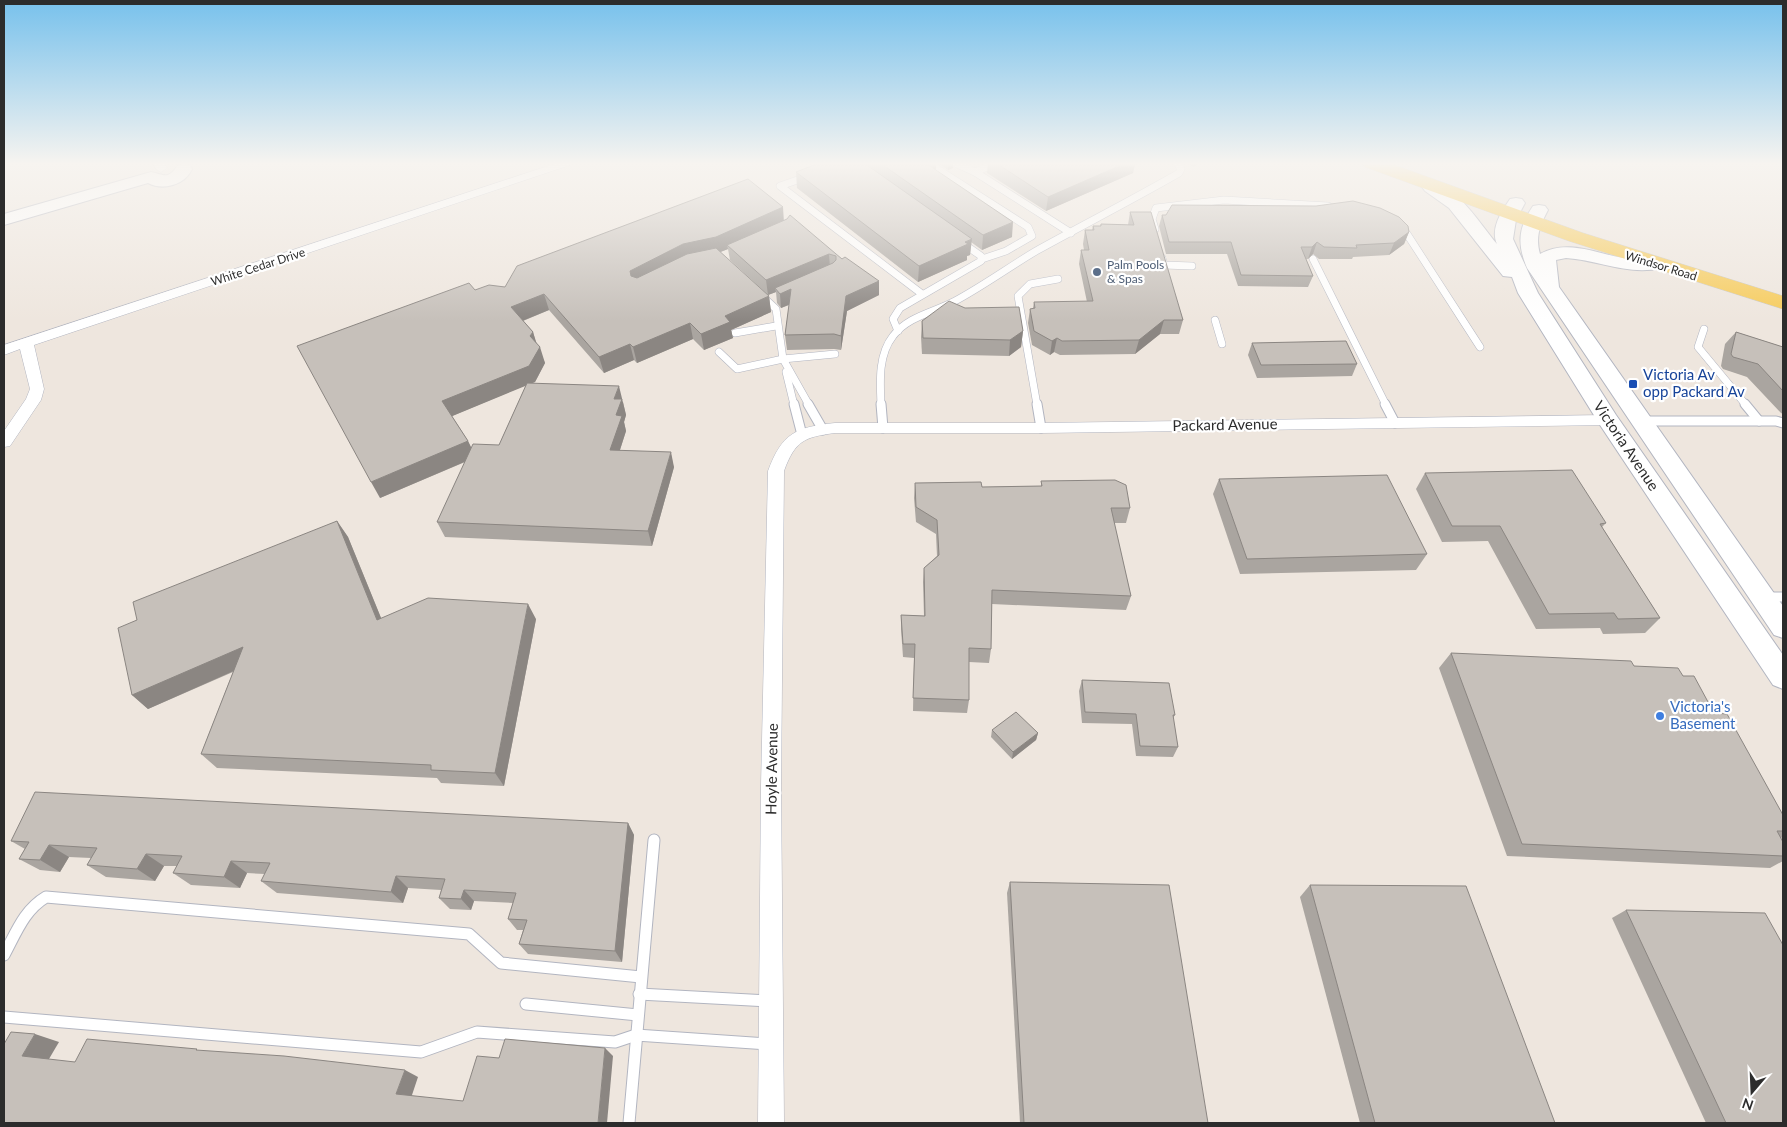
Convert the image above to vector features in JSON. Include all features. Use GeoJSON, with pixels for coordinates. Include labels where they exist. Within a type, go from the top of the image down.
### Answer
{"type":"FeatureCollection","features":[{"type":"Feature","properties":{"kind":"main road"},"geometry":{"type":"LineString","coordinates":[[4,220],[17,216]]}},
{"type":"Feature","properties":{"kind":"main road"},"geometry":{"type":"LineString","coordinates":[[1466,216],[1489,248],[1538,290],[1547,257],[1553,254],[1580,254],[1633,265],[1654,264]]}},
{"type":"Feature","properties":{"kind":"main road","name":"Victoria Avenue"},"geometry":{"type":"LineString","coordinates":[[1509,216],[1504,230],[1504,239],[1538,290],[1773,597],[1783,626]]}},
{"type":"Feature","properties":{"kind":"main road","name":"Windsor Road"},"geometry":{"type":"LineString","coordinates":[[1531,216],[1654,264],[1783,302]]}},
{"type":"Feature","properties":{"kind":"main road","name":"Windsor Road"},"geometry":{"type":"LineString","coordinates":[[1535,217],[1783,288]]}},
{"type":"Feature","properties":{"kind":"main road","name":"Victoria Avenue"},"geometry":{"type":"LineString","coordinates":[[1535,217],[1527,241],[1536,268],[1538,290],[1608,420],[1783,677]]}},
{"type":"Feature","properties":{"kind":"main road","name":"Packard Avenue"},"geometry":{"type":"LineString","coordinates":[[1608,420],[1640,421]]}},
{"type":"Feature","properties":{"kind":"main road"},"geometry":{"type":"LineString","coordinates":[[1730,598],[1773,597]]}},
{"type":"Feature","properties":{"kind":"street","name":"White Cedar Drive"},"geometry":{"type":"LineString","coordinates":[[4,350],[411,216]]}},
{"type":"Feature","properties":{"kind":"street"},"geometry":{"type":"LineString","coordinates":[[4,442],[33,400],[37,389],[26,343]]}},
{"type":"Feature","properties":{"kind":"street","name":"Packard Avenue"},"geometry":{"type":"LineString","coordinates":[[812,432],[883,428],[1041,428],[1608,420]]}},
{"type":"Feature","properties":{"kind":"street","name":"Hoyle Avenue"},"geometry":{"type":"LineString","coordinates":[[771,1123],[771,786],[776,471],[782,454],[792,440],[812,432]]}},
{"type":"Feature","properties":{"kind":"lane"},"geometry":{"type":"LineString","coordinates":[[819,216],[922,294]]}},
{"type":"Feature","properties":{"kind":"lane"},"geometry":{"type":"LineString","coordinates":[[898,331],[893,323],[897,311],[922,294],[979,264],[982,259],[1006,251],[1032,236],[1028,227],[1010,216]]}},
{"type":"Feature","properties":{"kind":"lane"},"geometry":{"type":"LineString","coordinates":[[1044,216],[1071,233]]}},
{"type":"Feature","properties":{"kind":"lane"},"geometry":{"type":"LineString","coordinates":[[883,428],[881,379],[883,353],[903,326],[953,302],[1046,246],[1102,216]]}},
{"type":"Feature","properties":{"kind":"lane"},"geometry":{"type":"LineString","coordinates":[[1153,216],[1152,219],[1157,237]]}},
{"type":"Feature","properties":{"kind":"lane"},"geometry":{"type":"LineString","coordinates":[[1390,221],[1397,224],[1407,234],[1480,347]]}},
{"type":"Feature","properties":{"kind":"lane"},"geometry":{"type":"LineString","coordinates":[[954,236],[982,259]]}},
{"type":"Feature","properties":{"kind":"lane"},"geometry":{"type":"LineString","coordinates":[[1159,246],[1164,265],[1192,266]]}},
{"type":"Feature","properties":{"kind":"lane"},"geometry":{"type":"LineString","coordinates":[[1314,259],[1395,423]]}},
{"type":"Feature","properties":{"kind":"lane"},"geometry":{"type":"LineString","coordinates":[[1041,428],[1018,296],[1024,287],[1029,284],[1058,280]]}},
{"type":"Feature","properties":{"kind":"lane"},"geometry":{"type":"LineString","coordinates":[[812,432],[783,359],[773,310],[753,290],[776,308],[783,359],[812,432]]}},
{"type":"Feature","properties":{"kind":"lane"},"geometry":{"type":"LineString","coordinates":[[767,301],[777,297]]}},
{"type":"Feature","properties":{"kind":"lane"},"geometry":{"type":"LineString","coordinates":[[1215,320],[1222,344]]}},
{"type":"Feature","properties":{"kind":"lane"},"geometry":{"type":"LineString","coordinates":[[735,333],[776,326]]}},
{"type":"Feature","properties":{"kind":"lane"},"geometry":{"type":"LineString","coordinates":[[1704,329],[1698,347],[1759,421]]}},
{"type":"Feature","properties":{"kind":"lane"},"geometry":{"type":"LineString","coordinates":[[719,352],[737,368],[783,359],[835,354]]}},
{"type":"Feature","properties":{"kind":"lane"},"geometry":{"type":"LineString","coordinates":[[1640,421],[1759,421],[1783,423]]}},
{"type":"Feature","properties":{"kind":"lane"},"geometry":{"type":"LineString","coordinates":[[629,1123],[654,840]]}},
{"type":"Feature","properties":{"kind":"lane"},"geometry":{"type":"LineString","coordinates":[[4,956],[29,910],[38,901],[46,897],[469,934],[501,963],[641,977]]}},
{"type":"Feature","properties":{"kind":"lane"},"geometry":{"type":"LineString","coordinates":[[640,994],[771,1001]]}},
{"type":"Feature","properties":{"kind":"lane"},"geometry":{"type":"LineString","coordinates":[[526,1004],[638,1015]]}},
{"type":"Feature","properties":{"kind":"lane"},"geometry":{"type":"LineString","coordinates":[[4,1017],[421,1052],[476,1032],[615,1042],[636,1035],[771,1044]]}},
{"type":"Feature","properties":{"kind":"building"},"geometry":{"type":"Polygon","coordinates":[[[651,216],[764,216],[716,237],[683,244],[630,271],[631,276],[637,278],[687,254],[716,248],[769,296],[725,316],[730,322],[701,334],[690,323],[633,347],[630,344],[599,357],[544,294],[511,307],[533,332],[530,336],[540,347],[529,366],[442,401],[468,441],[371,482],[297,346],[469,283],[475,290],[489,285],[505,287],[517,266],[651,216]]]}},
{"type":"Feature","properties":{"kind":"building"},"geometry":{"type":"Polygon","coordinates":[[[791,216],[842,259],[845,257],[879,281],[846,296],[841,336],[834,334],[785,335],[791,289],[780,294],[775,288],[833,263],[836,260],[836,256],[829,254],[766,280],[727,245],[787,219],[791,216]]]}},
{"type":"Feature","properties":{"kind":"building"},"geometry":{"type":"Polygon","coordinates":[[[853,216],[939,216],[972,239],[965,242],[968,244],[919,266],[853,216]]]}},
{"type":"Feature","properties":{"kind":"building"},"geometry":{"type":"Polygon","coordinates":[[[955,216],[1004,216],[1013,222],[983,235],[955,216]]]}},
{"type":"Feature","properties":{"kind":"building"},"geometry":{"type":"Polygon","coordinates":[[[1131,216],[1152,216],[1183,320],[1164,320],[1139,340],[1062,341],[1057,338],[1052,341],[1034,331],[1030,309],[1035,308],[1034,302],[1093,301],[1081,250],[1089,250],[1085,230],[1094,230],[1093,226],[1101,226],[1101,224],[1134,225],[1131,216]]]}},
{"type":"Feature","properties":{"kind":"building"},"geometry":{"type":"Polygon","coordinates":[[[1162,216],[1396,216],[1408,226],[1409,232],[1394,243],[1356,245],[1357,248],[1324,247],[1317,242],[1312,247],[1301,247],[1313,276],[1241,275],[1231,242],[1169,242],[1162,216]]]}},
{"type":"Feature","properties":{"kind":"building"},"geometry":{"type":"Polygon","coordinates":[[[949,301],[965,308],[1019,307],[1023,331],[1010,340],[923,338],[922,321],[949,301]]]}},
{"type":"Feature","properties":{"kind":"building"},"geometry":{"type":"Polygon","coordinates":[[[1736,332],[1783,347],[1783,391],[1758,364],[1733,357],[1731,354],[1736,332]]]}},
{"type":"Feature","properties":{"kind":"building"},"geometry":{"type":"Polygon","coordinates":[[[1346,341],[1357,364],[1261,365],[1252,343],[1346,341]]]}},
{"type":"Feature","properties":{"kind":"building"},"geometry":{"type":"Polygon","coordinates":[[[527,383],[619,386],[614,399],[622,399],[616,415],[622,416],[610,450],[671,452],[648,531],[437,522],[473,444],[499,445],[527,383]]]}},
{"type":"Feature","properties":{"kind":"building"},"geometry":{"type":"Polygon","coordinates":[[[1572,470],[1606,523],[1600,524],[1660,618],[1618,619],[1614,613],[1549,614],[1500,526],[1452,526],[1425,473],[1572,470]]]}},
{"type":"Feature","properties":{"kind":"building"},"geometry":{"type":"Polygon","coordinates":[[[1387,475],[1427,554],[1247,559],[1219,479],[1387,475]]]}},
{"type":"Feature","properties":{"kind":"building"},"geometry":{"type":"Polygon","coordinates":[[[1115,480],[1126,485],[1130,508],[1111,508],[1131,596],[992,590],[991,649],[969,648],[969,700],[913,698],[915,644],[903,644],[901,615],[925,616],[924,568],[939,555],[937,520],[916,507],[915,483],[981,482],[982,487],[1042,486],[1041,481],[1115,480]]]}},
{"type":"Feature","properties":{"kind":"building"},"geometry":{"type":"Polygon","coordinates":[[[337,521],[377,620],[428,598],[528,604],[495,773],[431,770],[431,765],[201,754],[243,647],[132,695],[118,628],[137,620],[133,602],[337,521]]]}},
{"type":"Feature","properties":{"kind":"building"},"geometry":{"type":"Polygon","coordinates":[[[1451,653],[1631,661],[1634,666],[1678,668],[1683,676],[1694,676],[1714,713],[1727,714],[1783,815],[1783,831],[1777,831],[1783,842],[1783,856],[1522,844],[1451,653]]]}},
{"type":"Feature","properties":{"kind":"building"},"geometry":{"type":"Polygon","coordinates":[[[1082,680],[1169,683],[1178,747],[1140,746],[1136,714],[1085,712],[1082,680]]]}},
{"type":"Feature","properties":{"kind":"building"},"geometry":{"type":"Polygon","coordinates":[[[1016,712],[1038,733],[1013,752],[992,730],[1016,712]]]}},
{"type":"Feature","properties":{"kind":"building"},"geometry":{"type":"Polygon","coordinates":[[[35,792],[628,823],[615,951],[519,944],[527,920],[508,919],[516,893],[464,890],[461,899],[439,898],[445,879],[396,876],[391,892],[261,881],[270,863],[231,861],[224,877],[173,873],[182,856],[146,854],[137,869],[87,865],[97,848],[49,845],[40,860],[19,859],[29,842],[11,841],[35,792]]]}},
{"type":"Feature","properties":{"kind":"building"},"geometry":{"type":"Polygon","coordinates":[[[1010,882],[1169,885],[1208,1123],[1024,1123],[1010,882]]]}},
{"type":"Feature","properties":{"kind":"building"},"geometry":{"type":"Polygon","coordinates":[[[1310,885],[1466,886],[1555,1123],[1375,1123],[1310,885]]]}},
{"type":"Feature","properties":{"kind":"building"},"geometry":{"type":"Polygon","coordinates":[[[1626,910],[1765,913],[1783,945],[1783,1123],[1726,1123],[1626,910]]]}},
{"type":"Feature","properties":{"kind":"building"},"geometry":{"type":"Polygon","coordinates":[[[11,1032],[35,1034],[22,1056],[75,1062],[87,1039],[196,1050],[284,1056],[405,1070],[396,1094],[463,1101],[477,1056],[499,1058],[505,1039],[605,1048],[598,1123],[4,1123],[4,1044],[11,1032]]]}},
{"type":"Feature","properties":{"kind":"place","name":"Palm Pools & Spas"},"geometry":{"type":"Point","coordinates":[1097,272]}},
{"type":"Feature","properties":{"kind":"place","name":"Victoria Av opp Packard Av"},"geometry":{"type":"Point","coordinates":[1633,384]}},
{"type":"Feature","properties":{"kind":"place","name":"Victoria's Basement"},"geometry":{"type":"Point","coordinates":[1660,716]}}]}
